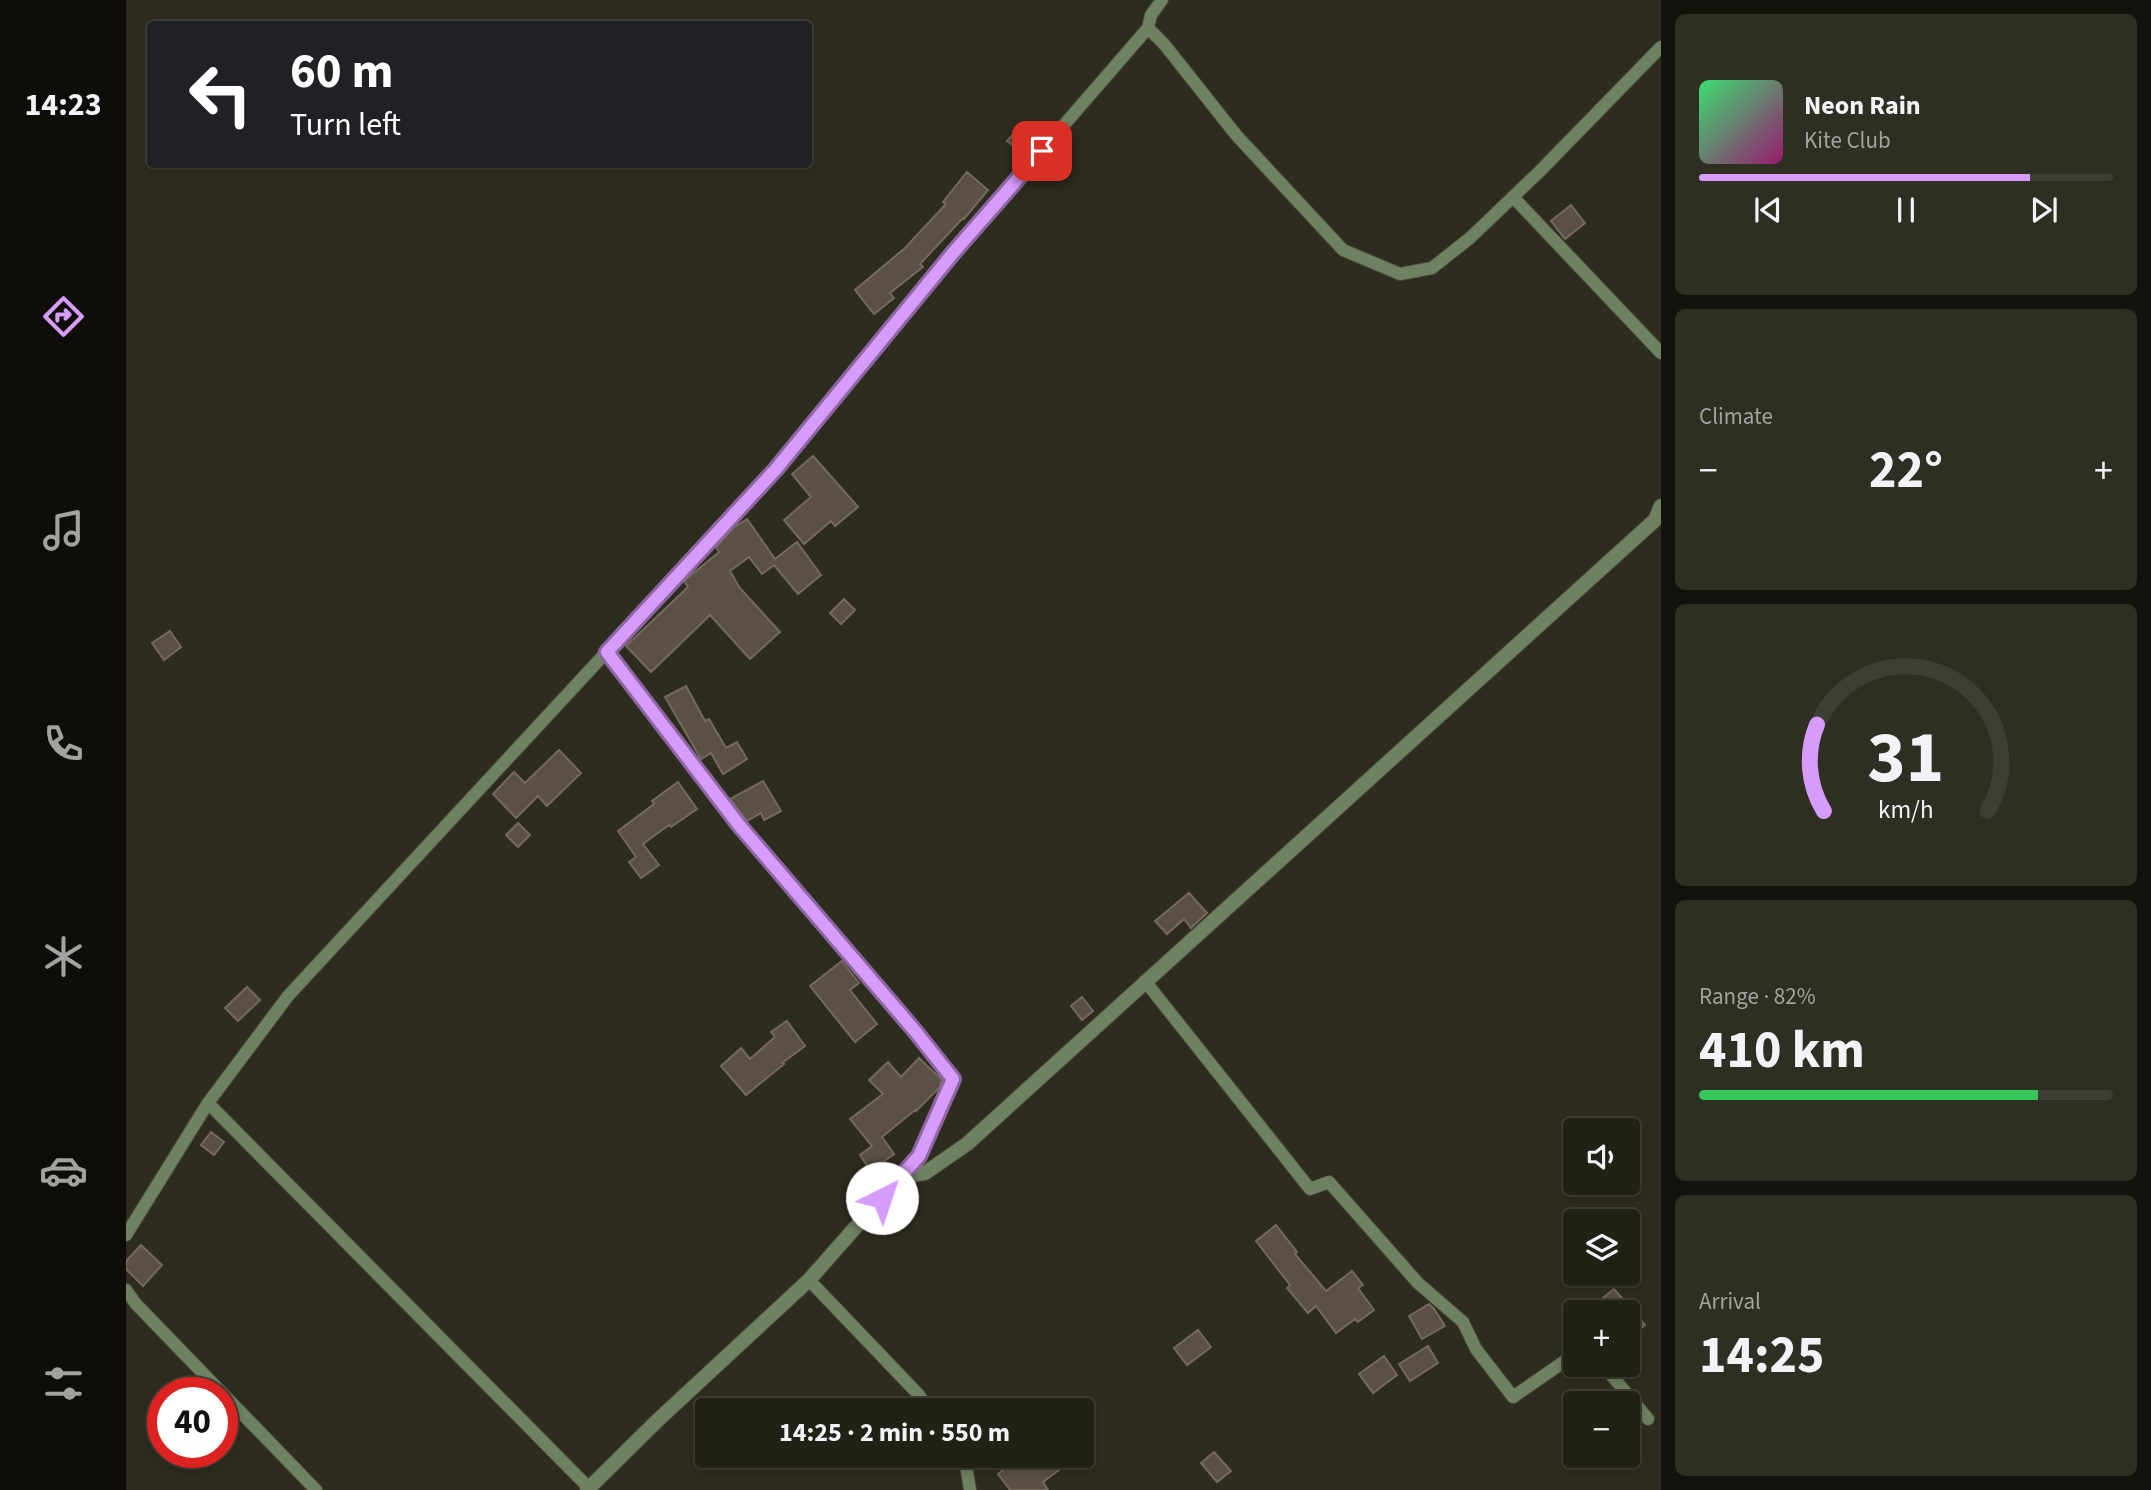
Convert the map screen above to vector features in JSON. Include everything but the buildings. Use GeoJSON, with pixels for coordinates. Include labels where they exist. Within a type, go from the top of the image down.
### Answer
{"type":"FeatureCollection","features":[{"type":"Feature","properties":{"kind":"street"},"geometry":{"type":"LineString","coordinates":[[126,1235],[208,1103],[288,996],[776,469],[953,253],[1148,28],[1151,15],[1162,0]]}},
{"type":"Feature","properties":{"kind":"street"},"geometry":{"type":"LineString","coordinates":[[1148,28],[1164,44],[1237,136],[1343,250],[1400,274],[1432,268],[1470,238],[1661,47]]}},
{"type":"Feature","properties":{"kind":"street"},"geometry":{"type":"LineString","coordinates":[[1513,197],[1661,352]]}},
{"type":"Feature","properties":{"kind":"street"},"geometry":{"type":"LineString","coordinates":[[900,1177],[925,1173],[967,1144],[1655,520],[1661,506]]}},
{"type":"Feature","properties":{"kind":"street"},"geometry":{"type":"LineString","coordinates":[[208,1103],[588,1489],[809,1280],[919,1156],[953,1079],[739,825],[607,652]]}},
{"type":"Feature","properties":{"kind":"street"},"geometry":{"type":"LineString","coordinates":[[1144,981],[1310,1189],[1329,1182],[1418,1283],[1463,1322],[1476,1349],[1513,1397],[1563,1362]]}},
{"type":"Feature","properties":{"kind":"street"},"geometry":{"type":"LineString","coordinates":[[809,1280],[921,1398]]}},
{"type":"Feature","properties":{"kind":"street"},"geometry":{"type":"LineString","coordinates":[[126,1290],[136,1304],[316,1490]]}},
{"type":"Feature","properties":{"kind":"street"},"geometry":{"type":"LineString","coordinates":[[1613,1377],[1648,1419]]}},
{"type":"Feature","properties":{"kind":"street"},"geometry":{"type":"LineString","coordinates":[[966,1468],[970,1490]]}},
{"type":"Feature","properties":{"kind":"route"},"geometry":{"type":"LineString","coordinates":[[882,1198],[919,1156],[953,1079],[739,825],[607,652],[776,469],[953,253],[1042,151]]}}]}
